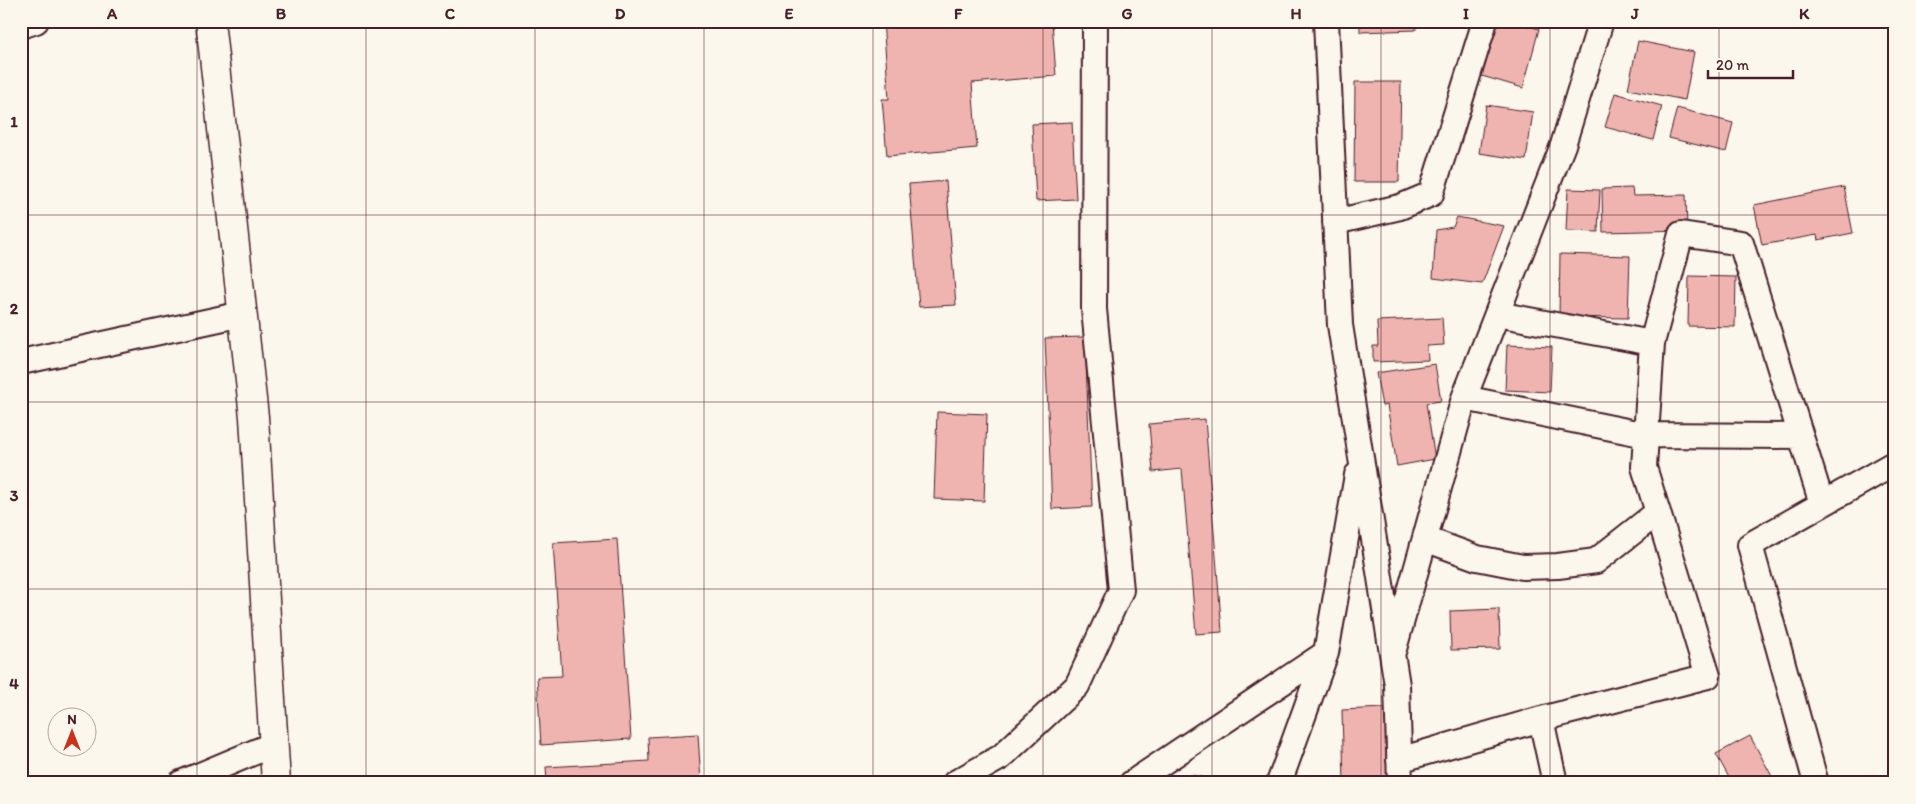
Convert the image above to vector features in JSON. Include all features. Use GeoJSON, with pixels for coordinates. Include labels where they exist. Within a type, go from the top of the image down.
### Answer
{"type":"FeatureCollection","features":[{"type":"Feature","properties":{"kind":"street"},"geometry":{"type":"LineString","coordinates":[[21,26],[36,21]]}},
{"type":"Feature","properties":{"kind":"street"},"geometry":{"type":"LineString","coordinates":[[210,21],[254,417],[276,783]]}},
{"type":"Feature","properties":{"kind":"street"},"geometry":{"type":"LineString","coordinates":[[955,783],[1001,757],[1077,686],[1121,590],[1094,309],[1095,21]]}},
{"type":"Feature","properties":{"kind":"street"},"geometry":{"type":"LineString","coordinates":[[1326,21],[1340,325],[1397,685],[1399,771],[1541,719],[1708,676],[1644,466],[1652,343],[1681,234],[1741,244],[1822,504]]}},
{"type":"Feature","properties":{"kind":"street"},"geometry":{"type":"LineString","coordinates":[[1335,222],[1400,207],[1431,194],[1485,21]]}},
{"type":"Feature","properties":{"kind":"street"},"geometry":{"type":"LineString","coordinates":[[1392,656],[1464,398],[1563,145],[1603,26]]}},
{"type":"Feature","properties":{"kind":"street"},"geometry":{"type":"LineString","coordinates":[[21,362],[242,314]]}},
{"type":"Feature","properties":{"kind":"street"},"geometry":{"type":"LineString","coordinates":[[1497,314],[1652,343]]}},
{"type":"Feature","properties":{"kind":"street"},"geometry":{"type":"LineString","coordinates":[[1464,398],[1646,434],[1800,436]]}},
{"type":"Feature","properties":{"kind":"street"},"geometry":{"type":"LineString","coordinates":[[1279,783],[1326,653],[1360,456]]}},
{"type":"Feature","properties":{"kind":"street"},"geometry":{"type":"LineString","coordinates":[[1816,783],[1750,545],[1895,463]]}},
{"type":"Feature","properties":{"kind":"street"},"geometry":{"type":"LineString","coordinates":[[1424,539],[1478,558],[1523,567],[1558,566],[1596,561],[1658,512]]}},
{"type":"Feature","properties":{"kind":"street"},"geometry":{"type":"LineString","coordinates":[[1132,783],[1326,653]]}},
{"type":"Feature","properties":{"kind":"street"},"geometry":{"type":"LineString","coordinates":[[1541,719],[1555,783]]}},
{"type":"Feature","properties":{"kind":"street"},"geometry":{"type":"LineString","coordinates":[[181,783],[274,744]]}},
{"type":"Feature","properties":{"kind":"building"},"geometry":{"type":"Polygon","coordinates":[[[883,21],[1052,21],[1056,76],[972,83],[977,148],[887,156],[882,99],[889,99],[883,21]]]}},
{"type":"Feature","properties":{"kind":"building"},"geometry":{"type":"Polygon","coordinates":[[[1360,21],[1416,21],[1416,30],[1360,32],[1360,21]]]}},
{"type":"Feature","properties":{"kind":"building"},"geometry":{"type":"Polygon","coordinates":[[[1497,21],[1510,21],[1539,29],[1523,88],[1482,76],[1497,21]]]}},
{"type":"Feature","properties":{"kind":"building"},"geometry":{"type":"Polygon","coordinates":[[[1638,41],[1694,52],[1685,100],[1628,89],[1638,41]]]}},
{"type":"Feature","properties":{"kind":"building"},"geometry":{"type":"Polygon","coordinates":[[[1355,82],[1401,82],[1399,182],[1354,182],[1355,82]]]}},
{"type":"Feature","properties":{"kind":"building"},"geometry":{"type":"Polygon","coordinates":[[[1615,93],[1662,106],[1653,140],[1605,127],[1615,93]]]}},
{"type":"Feature","properties":{"kind":"building"},"geometry":{"type":"Polygon","coordinates":[[[1486,105],[1533,112],[1526,160],[1479,153],[1486,105]]]}},
{"type":"Feature","properties":{"kind":"building"},"geometry":{"type":"Polygon","coordinates":[[[1677,108],[1733,123],[1726,152],[1669,138],[1677,108]]]}},
{"type":"Feature","properties":{"kind":"building"},"geometry":{"type":"Polygon","coordinates":[[[1072,122],[1076,199],[1036,201],[1032,124],[1072,122]]]}},
{"type":"Feature","properties":{"kind":"building"},"geometry":{"type":"Polygon","coordinates":[[[946,181],[956,305],[919,307],[909,184],[946,181]]]}},
{"type":"Feature","properties":{"kind":"building"},"geometry":{"type":"Polygon","coordinates":[[[1844,187],[1853,233],[1818,240],[1817,235],[1762,245],[1754,205],[1844,187]]]}},
{"type":"Feature","properties":{"kind":"building"},"geometry":{"type":"Polygon","coordinates":[[[1632,188],[1633,196],[1686,195],[1687,230],[1603,232],[1602,189],[1632,188]]]}},
{"type":"Feature","properties":{"kind":"building"},"geometry":{"type":"Polygon","coordinates":[[[1568,189],[1600,190],[1598,232],[1566,231],[1568,189]]]}},
{"type":"Feature","properties":{"kind":"building"},"geometry":{"type":"Polygon","coordinates":[[[1457,217],[1504,226],[1482,284],[1433,278],[1436,230],[1453,227],[1457,217]]]}},
{"type":"Feature","properties":{"kind":"building"},"geometry":{"type":"Polygon","coordinates":[[[1560,254],[1630,256],[1628,318],[1559,317],[1560,254]]]}},
{"type":"Feature","properties":{"kind":"building"},"geometry":{"type":"Polygon","coordinates":[[[1689,276],[1736,277],[1735,327],[1688,326],[1689,276]]]}},
{"type":"Feature","properties":{"kind":"building"},"geometry":{"type":"Polygon","coordinates":[[[1442,318],[1444,345],[1427,346],[1428,360],[1373,362],[1373,346],[1378,346],[1377,321],[1442,318]]]}},
{"type":"Feature","properties":{"kind":"building"},"geometry":{"type":"Polygon","coordinates":[[[1085,337],[1092,507],[1052,509],[1045,338],[1085,337]]]}},
{"type":"Feature","properties":{"kind":"building"},"geometry":{"type":"Polygon","coordinates":[[[1507,345],[1552,347],[1550,392],[1505,390],[1507,345]]]}},
{"type":"Feature","properties":{"kind":"building"},"geometry":{"type":"Polygon","coordinates":[[[1435,364],[1441,401],[1426,403],[1435,459],[1397,466],[1387,405],[1382,406],[1376,373],[1435,364]]]}},
{"type":"Feature","properties":{"kind":"building"},"geometry":{"type":"Polygon","coordinates":[[[937,412],[987,414],[984,501],[934,499],[937,412]]]}},
{"type":"Feature","properties":{"kind":"building"},"geometry":{"type":"Polygon","coordinates":[[[1205,419],[1222,632],[1196,634],[1182,469],[1153,472],[1149,424],[1205,419]]]}},
{"type":"Feature","properties":{"kind":"building"},"geometry":{"type":"Polygon","coordinates":[[[617,539],[631,739],[541,745],[537,677],[562,676],[553,543],[617,539]]]}},
{"type":"Feature","properties":{"kind":"building"},"geometry":{"type":"Polygon","coordinates":[[[1499,609],[1500,649],[1451,650],[1450,611],[1499,609]]]}},
{"type":"Feature","properties":{"kind":"building"},"geometry":{"type":"Polygon","coordinates":[[[1385,708],[1387,783],[1344,783],[1342,710],[1385,708]]]}},
{"type":"Feature","properties":{"kind":"building"},"geometry":{"type":"Polygon","coordinates":[[[698,734],[701,783],[547,783],[546,767],[649,761],[648,737],[698,734]]]}},
{"type":"Feature","properties":{"kind":"building"},"geometry":{"type":"Polygon","coordinates":[[[1750,736],[1774,780],[1770,783],[1732,783],[1716,754],[1750,736]]]}},
{"type":"Feature","properties":{"kind":"building"},"geometry":{"type":"Polygon","coordinates":[[[1191,775],[1233,783],[1190,783],[1191,775]]]}}]}
